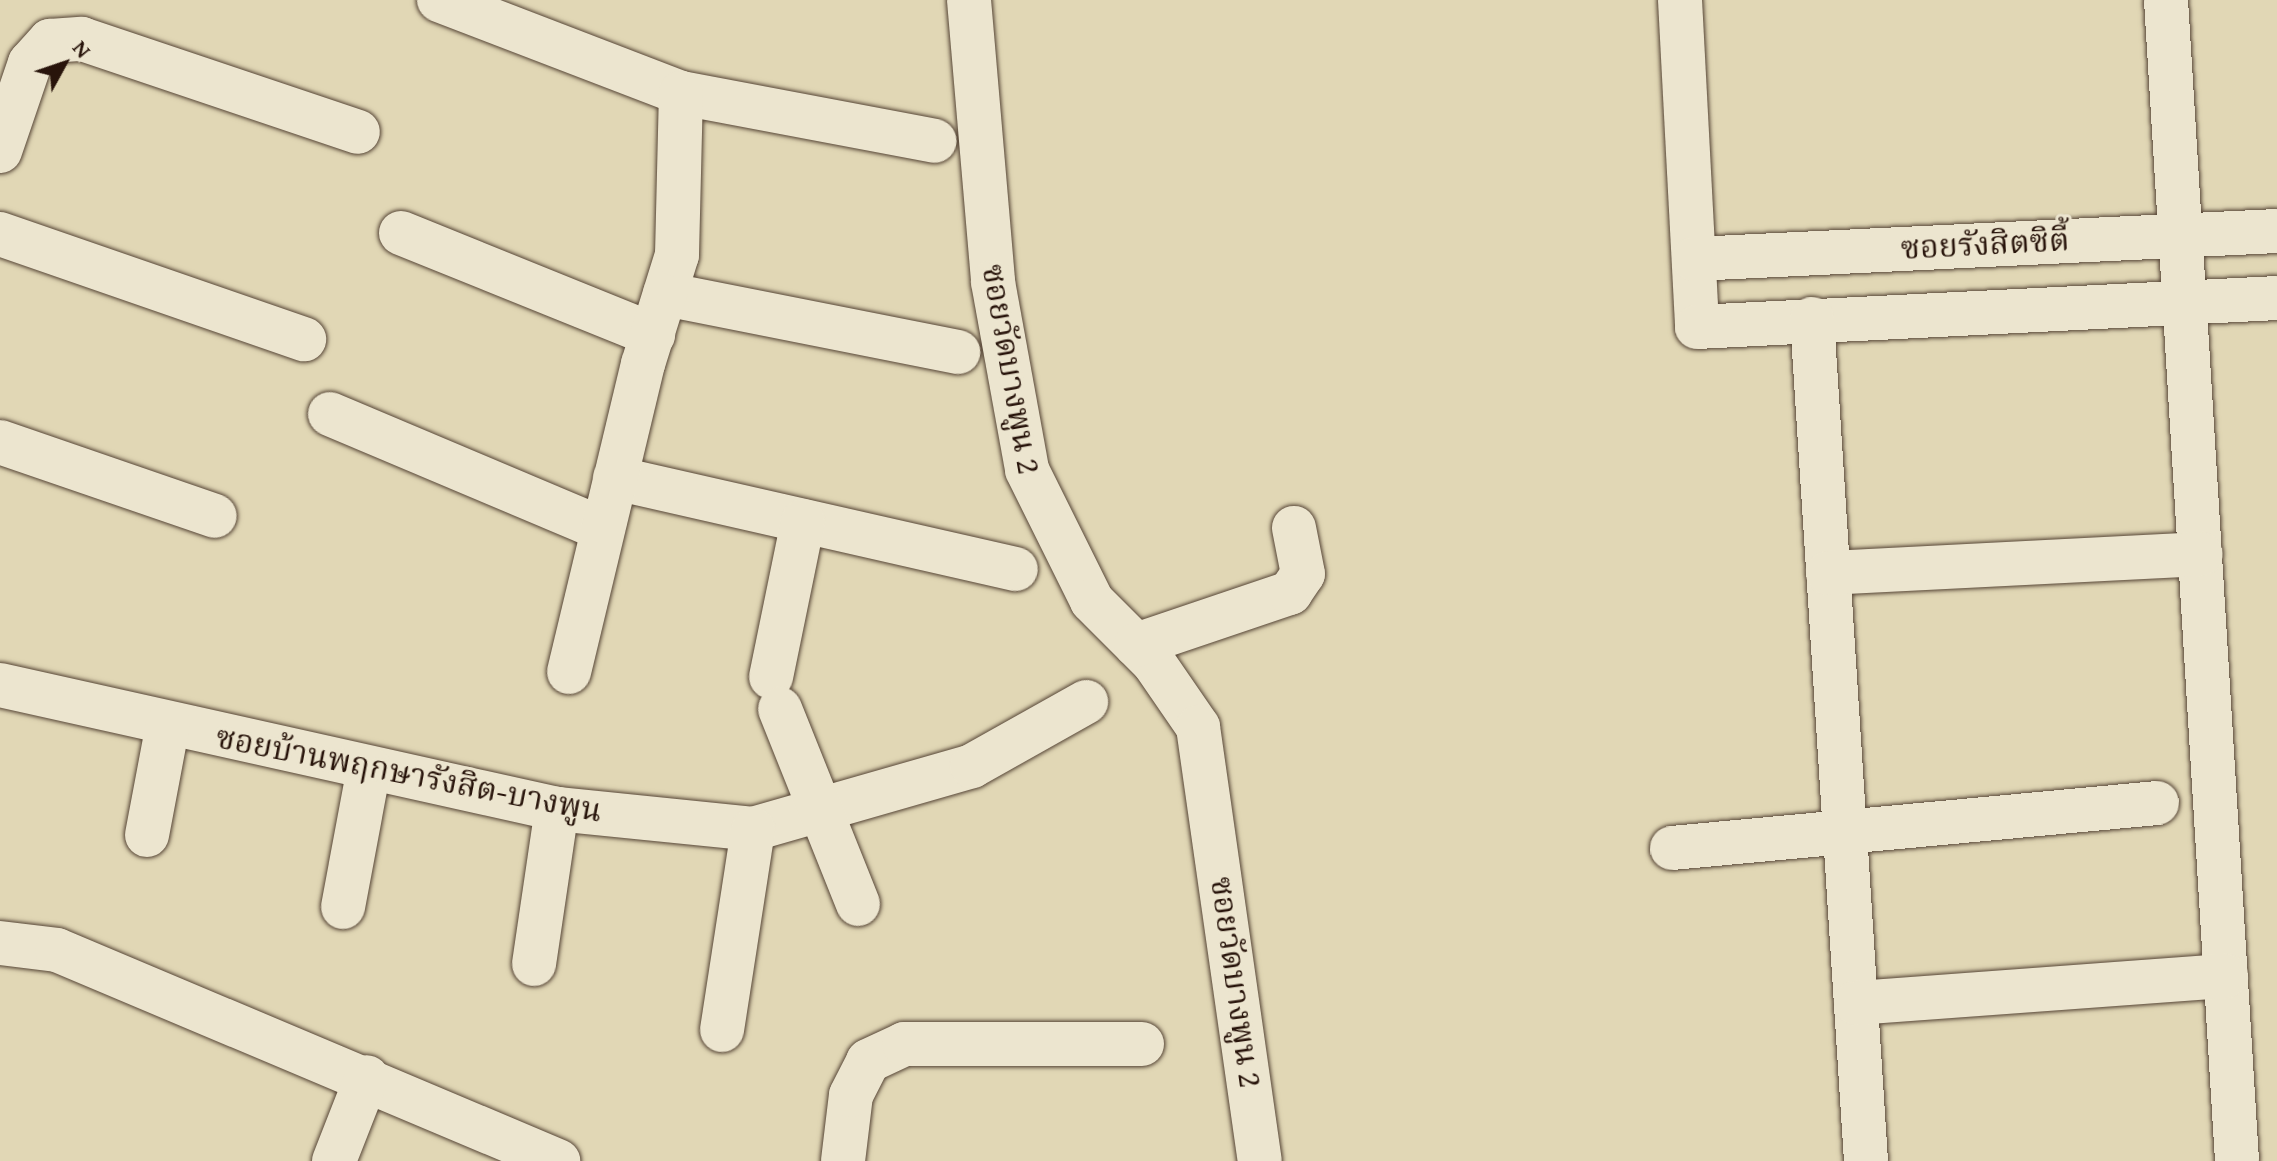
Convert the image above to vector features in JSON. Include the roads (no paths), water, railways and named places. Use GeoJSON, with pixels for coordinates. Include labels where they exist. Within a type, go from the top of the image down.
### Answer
{"type":"FeatureCollection","features":[{"type":"Feature","properties":{"kind":"street"},"geometry":{"type":"LineString","coordinates":[[439,0],[681,93],[934,141]]}},
{"type":"Feature","properties":{"kind":"street","name":"ซอยวัดบางพูน 2"},"geometry":{"type":"LineString","coordinates":[[969,0],[993,282],[1027,470],[1092,601],[1136,645],[1198,727],[1260,1161]]}},
{"type":"Feature","properties":{"kind":"street"},"geometry":{"type":"LineString","coordinates":[[1680,0],[1694,259]]}},
{"type":"Feature","properties":{"kind":"street"},"geometry":{"type":"LineString","coordinates":[[2166,0],[2237,1161]]}},
{"type":"Feature","properties":{"kind":"street"},"geometry":{"type":"LineString","coordinates":[[0,151],[30,63],[50,41],[82,39],[358,132]]}},
{"type":"Feature","properties":{"kind":"street"},"geometry":{"type":"LineString","coordinates":[[569,672],[615,478],[677,255],[681,93]]}},
{"type":"Feature","properties":{"kind":"street","name":"ซอยรังสิตซิตี้"},"geometry":{"type":"LineString","coordinates":[[2277,231],[2182,233],[1694,259],[1697,327],[2277,298]]}},
{"type":"Feature","properties":{"kind":"street"},"geometry":{"type":"LineString","coordinates":[[401,233],[659,314],[958,352]]}},
{"type":"Feature","properties":{"kind":"street"},"geometry":{"type":"LineString","coordinates":[[0,234],[304,339]]}},
{"type":"Feature","properties":{"kind":"street"},"geometry":{"type":"LineString","coordinates":[[1812,319],[1866,1161]]}},
{"type":"Feature","properties":{"kind":"street"},"geometry":{"type":"LineString","coordinates":[[330,414],[602,529]]}},
{"type":"Feature","properties":{"kind":"street"},"geometry":{"type":"LineString","coordinates":[[0,442],[215,516]]}},
{"type":"Feature","properties":{"kind":"street"},"geometry":{"type":"LineString","coordinates":[[615,478],[1016,569]]}},
{"type":"Feature","properties":{"kind":"street"},"geometry":{"type":"LineString","coordinates":[[803,521],[776,693],[858,904]]}},
{"type":"Feature","properties":{"kind":"street"},"geometry":{"type":"LineString","coordinates":[[1136,645],[1207,626],[1290,593],[1303,574],[1294,528]]}},
{"type":"Feature","properties":{"kind":"street"},"geometry":{"type":"LineString","coordinates":[[1828,573],[2201,554]]}},
{"type":"Feature","properties":{"kind":"street","name":"ซอยบ้านพฤกษารังสิต-บางพูน"},"geometry":{"type":"LineString","coordinates":[[0,685],[557,809],[753,829],[972,766],[1086,702]]}},
{"type":"Feature","properties":{"kind":"street"},"geometry":{"type":"LineString","coordinates":[[147,835],[168,724]]}},
{"type":"Feature","properties":{"kind":"street"},"geometry":{"type":"LineString","coordinates":[[343,907],[369,768]]}},
{"type":"Feature","properties":{"kind":"street"},"geometry":{"type":"LineString","coordinates":[[1672,848],[2157,803]]}},
{"type":"Feature","properties":{"kind":"street"},"geometry":{"type":"LineString","coordinates":[[534,964],[557,809]]}},
{"type":"Feature","properties":{"kind":"street"},"geometry":{"type":"LineString","coordinates":[[722,1030],[753,829]]}},
{"type":"Feature","properties":{"kind":"street"},"geometry":{"type":"LineString","coordinates":[[0,943],[57,950],[367,1077],[558,1161]]}},
{"type":"Feature","properties":{"kind":"street"},"geometry":{"type":"LineString","coordinates":[[1856,1003],[2226,976]]}},
{"type":"Feature","properties":{"kind":"street"},"geometry":{"type":"LineString","coordinates":[[843,1161],[851,1095],[868,1061],[904,1044],[1142,1044]]}},
{"type":"Feature","properties":{"kind":"street"},"geometry":{"type":"LineString","coordinates":[[334,1161],[367,1077]]}}]}
